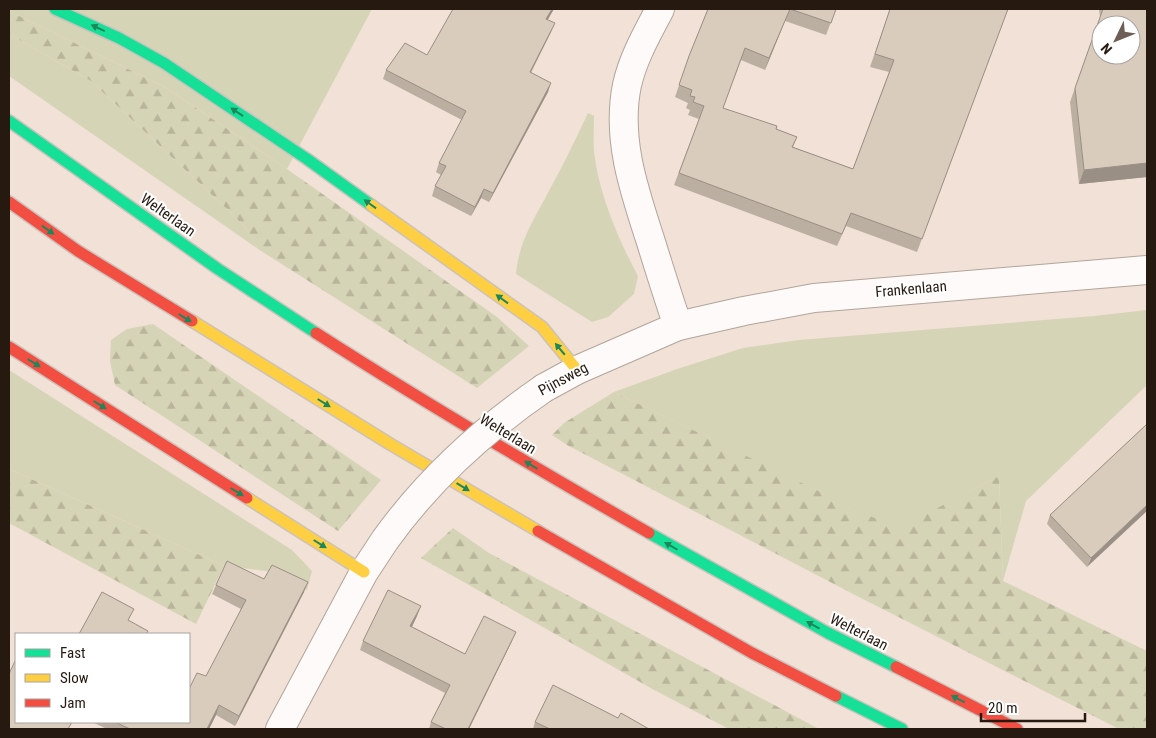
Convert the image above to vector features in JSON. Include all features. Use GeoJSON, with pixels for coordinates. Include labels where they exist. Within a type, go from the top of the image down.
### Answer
{"type":"FeatureCollection","features":[{"type":"Feature","properties":{"kind":"main road"},"geometry":{"type":"LineString","coordinates":[[55,9],[119,38],[164,62],[307,159],[542,328],[577,370]]}},
{"type":"Feature","properties":{"kind":"main road","name":"Welterlaan"},"geometry":{"type":"LineString","coordinates":[[9,121],[218,269],[366,365],[549,476],[828,633],[1017,729]]}},
{"type":"Feature","properties":{"kind":"main road"},"geometry":{"type":"LineString","coordinates":[[9,202],[86,257],[390,444],[503,511],[752,653],[902,729]]}},
{"type":"Feature","properties":{"kind":"main road"},"geometry":{"type":"LineString","coordinates":[[9,347],[364,572]]}},
{"type":"Feature","properties":{"kind":"street"},"geometry":{"type":"LineString","coordinates":[[660,9],[635,57],[627,86],[626,150],[632,183],[678,326]]}},
{"type":"Feature","properties":{"kind":"street","name":"Frankenlaan"},"geometry":{"type":"LineString","coordinates":[[678,326],[744,310],[814,298],[1147,270]]}},
{"type":"Feature","properties":{"kind":"street","name":"Pijnsweg"},"geometry":{"type":"LineString","coordinates":[[280,729],[364,572],[384,540],[416,499],[456,458],[516,407],[544,388],[577,370],[678,326]]}},
{"type":"Feature","properties":{"kind":"green space"},"geometry":{"type":"Polygon","coordinates":[[[9,9],[372,9],[287,169],[165,87],[9,11],[9,9]]]}},
{"type":"Feature","properties":{"kind":"green space"},"geometry":{"type":"Polygon","coordinates":[[[9,11],[165,87],[287,169],[497,317],[529,346],[477,388],[258,249],[246,228],[91,81],[9,34],[9,11]]]}},
{"type":"Feature","properties":{"kind":"green space"},"geometry":{"type":"Polygon","coordinates":[[[9,34],[91,81],[246,228],[258,249],[9,76],[9,34]]]}},
{"type":"Feature","properties":{"kind":"green space"},"geometry":{"type":"Polygon","coordinates":[[[588,113],[594,116],[596,167],[610,216],[638,276],[634,294],[608,317],[592,322],[516,274],[520,250],[528,230],[588,113]]]}},
{"type":"Feature","properties":{"kind":"green space"},"geometry":{"type":"Polygon","coordinates":[[[1147,310],[1147,385],[1026,501],[1003,581],[999,476],[897,530],[614,392],[743,348],[799,340],[1147,310]]]}},
{"type":"Feature","properties":{"kind":"green space"},"geometry":{"type":"Polygon","coordinates":[[[153,324],[381,480],[338,531],[115,385],[110,361],[111,340],[127,329],[153,324]]]}},
{"type":"Feature","properties":{"kind":"green space"},"geometry":{"type":"Polygon","coordinates":[[[9,370],[292,550],[312,571],[307,590],[266,571],[224,566],[9,469],[9,370]]]}},
{"type":"Feature","properties":{"kind":"green space"},"geometry":{"type":"Polygon","coordinates":[[[614,392],[897,529],[999,476],[1003,581],[1147,651],[1147,729],[1119,729],[857,596],[567,445],[552,435],[564,423],[614,392]]]}},
{"type":"Feature","properties":{"kind":"green space"},"geometry":{"type":"Polygon","coordinates":[[[9,469],[224,566],[196,624],[9,523],[9,469]]]}},
{"type":"Feature","properties":{"kind":"green space"},"geometry":{"type":"Polygon","coordinates":[[[453,528],[489,553],[819,729],[729,729],[656,691],[421,558],[453,528]]]}},
{"type":"Feature","properties":{"kind":"building"},"geometry":{"type":"Polygon","coordinates":[[[453,9],[552,9],[546,19],[555,23],[530,72],[551,83],[493,193],[484,189],[475,207],[435,186],[446,166],[439,163],[466,111],[386,70],[405,43],[427,55],[453,9]]]}},
{"type":"Feature","properties":{"kind":"building"},"geometry":{"type":"Polygon","coordinates":[[[708,9],[790,9],[769,58],[745,48],[723,108],[777,126],[776,129],[797,137],[792,147],[853,169],[894,60],[875,54],[890,9],[1008,9],[922,239],[851,213],[842,234],[679,173],[704,106],[693,102],[695,97],[690,96],[692,90],[679,85],[708,9]]]}},
{"type":"Feature","properties":{"kind":"building"},"geometry":{"type":"Polygon","coordinates":[[[790,9],[836,9],[831,23],[790,9]]]}},
{"type":"Feature","properties":{"kind":"building"},"geometry":{"type":"Polygon","coordinates":[[[1103,9],[1147,9],[1147,163],[1084,170],[1075,88],[1091,43],[1091,65],[1141,65],[1141,15],[1101,15],[1103,9]]]}},
{"type":"Feature","properties":{"kind":"building"},"geometry":{"type":"Polygon","coordinates":[[[1147,424],[1147,505],[1091,558],[1050,515],[1147,424]]]}},
{"type":"Feature","properties":{"kind":"building"},"geometry":{"type":"Polygon","coordinates":[[[227,561],[264,579],[272,565],[308,582],[239,716],[219,705],[207,729],[130,729],[117,723],[190,723],[190,687],[197,673],[206,676],[246,600],[216,585],[227,561]]]}},
{"type":"Feature","properties":{"kind":"building"},"geometry":{"type":"Polygon","coordinates":[[[388,590],[421,606],[410,626],[465,654],[484,616],[516,632],[468,729],[446,729],[431,722],[450,685],[363,641],[388,590]]]}},
{"type":"Feature","properties":{"kind":"building"},"geometry":{"type":"Polygon","coordinates":[[[102,592],[134,609],[128,620],[148,631],[147,633],[80,633],[102,592]]]}},
{"type":"Feature","properties":{"kind":"building"},"geometry":{"type":"Polygon","coordinates":[[[15,661],[15,723],[71,723],[68,729],[9,729],[9,674],[15,661]]]}},
{"type":"Feature","properties":{"kind":"building"},"geometry":{"type":"Polygon","coordinates":[[[553,685],[618,718],[621,713],[649,729],[550,729],[535,722],[553,685]]]}},
{"type":"Feature","properties":{"kind":"traffic: fast"},"geometry":{"type":"LineString","coordinates":[[55,9],[119,38],[164,63],[307,159],[371,205]]}},
{"type":"Feature","properties":{"kind":"traffic: fast"},"geometry":{"type":"LineString","coordinates":[[9,121],[218,269],[316,333]]}},
{"type":"Feature","properties":{"kind":"traffic: fast"},"geometry":{"type":"LineString","coordinates":[[649,533],[828,633],[896,667]]}},
{"type":"Feature","properties":{"kind":"traffic: fast"},"geometry":{"type":"LineString","coordinates":[[836,696],[902,729]]}},
{"type":"Feature","properties":{"kind":"traffic: slow"},"geometry":{"type":"LineString","coordinates":[[371,205],[542,327],[577,370]]}},
{"type":"Feature","properties":{"kind":"traffic: slow"},"geometry":{"type":"LineString","coordinates":[[192,321],[390,444],[538,531]]}},
{"type":"Feature","properties":{"kind":"traffic: slow"},"geometry":{"type":"LineString","coordinates":[[247,498],[364,572]]}},
{"type":"Feature","properties":{"kind":"traffic: jam"},"geometry":{"type":"LineString","coordinates":[[9,202],[78,251],[192,321]]}},
{"type":"Feature","properties":{"kind":"traffic: jam"},"geometry":{"type":"LineString","coordinates":[[316,333],[481,435],[649,533]]}},
{"type":"Feature","properties":{"kind":"traffic: jam"},"geometry":{"type":"LineString","coordinates":[[9,347],[247,498]]}},
{"type":"Feature","properties":{"kind":"traffic: jam"},"geometry":{"type":"LineString","coordinates":[[538,531],[752,653],[836,696]]}},
{"type":"Feature","properties":{"kind":"traffic: jam"},"geometry":{"type":"LineString","coordinates":[[896,667],[1017,729]]}}]}
